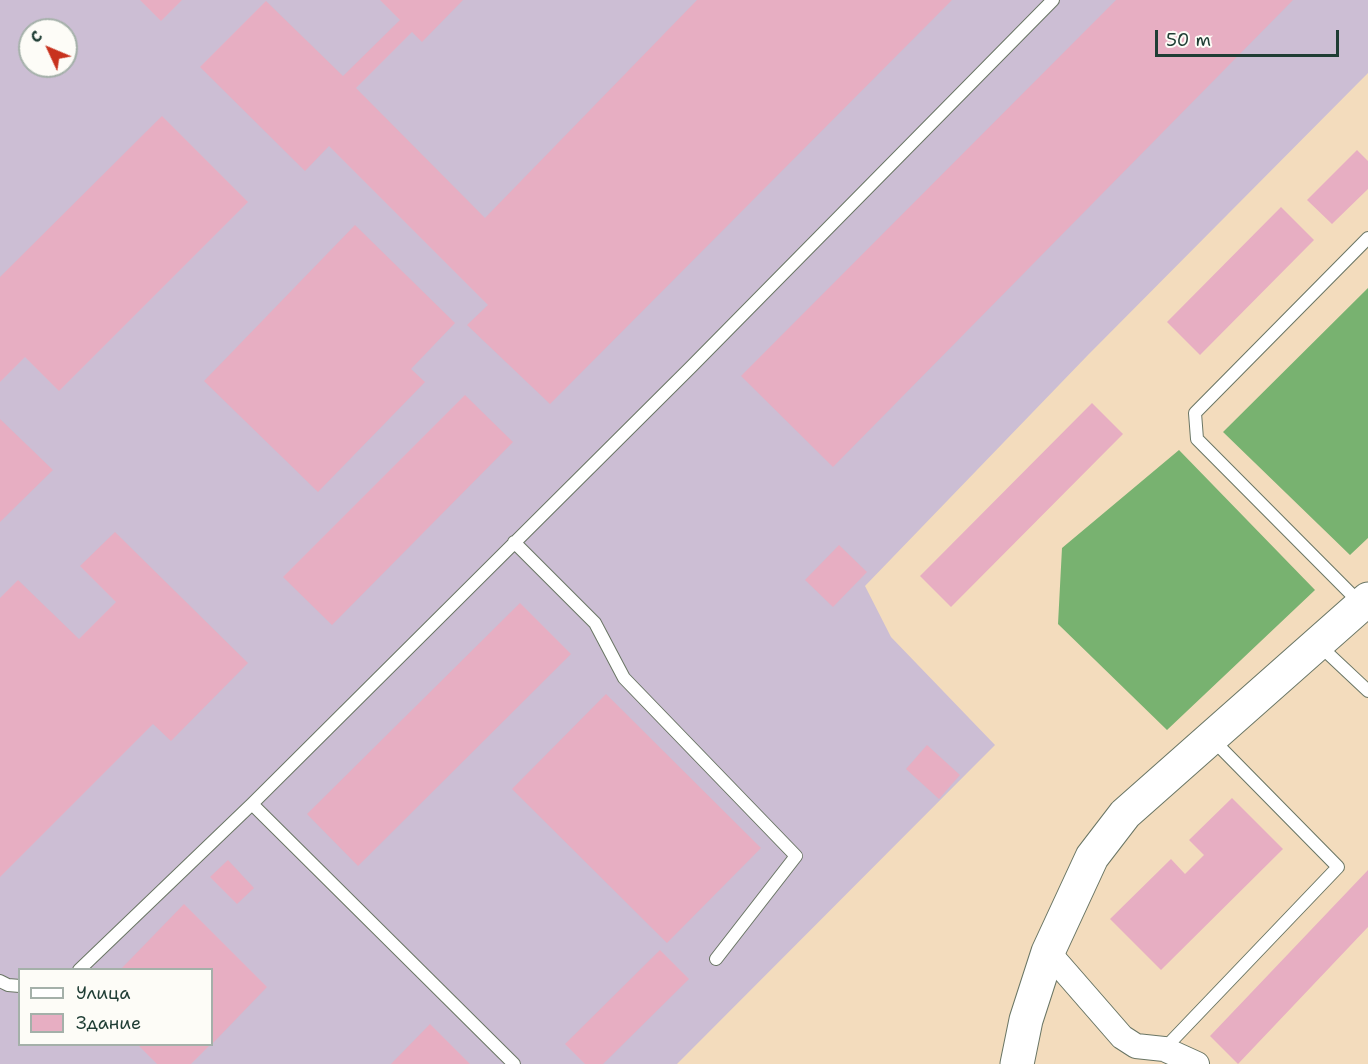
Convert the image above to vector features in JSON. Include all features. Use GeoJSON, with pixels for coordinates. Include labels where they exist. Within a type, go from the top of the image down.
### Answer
{"type":"FeatureCollection","features":[{"type":"Feature","properties":{"kind":"main road"},"geometry":{"type":"LineString","coordinates":[[1017,1064],[1026,1020],[1048,952],[1092,857],[1125,814],[1365,602]]}},
{"type":"Feature","properties":{"kind":"street"},"geometry":{"type":"LineString","coordinates":[[1048,952],[1122,1037],[1136,1046],[1164,1049],[1197,1064]]}},
{"type":"Feature","properties":{"kind":"lane"},"geometry":{"type":"LineString","coordinates":[[80,968],[252,804],[691,367],[1053,0]]}},
{"type":"Feature","properties":{"kind":"lane"},"geometry":{"type":"LineString","coordinates":[[1365,602],[1197,439],[1195,413],[1368,238]]}},
{"type":"Feature","properties":{"kind":"lane"},"geometry":{"type":"LineString","coordinates":[[514,542],[595,623],[624,678],[796,856],[716,959]]}},
{"type":"Feature","properties":{"kind":"lane"},"geometry":{"type":"LineString","coordinates":[[1319,644],[1368,692]]}},
{"type":"Feature","properties":{"kind":"lane"},"geometry":{"type":"LineString","coordinates":[[1164,1049],[1338,867],[1212,738]]}},
{"type":"Feature","properties":{"kind":"lane"},"geometry":{"type":"LineString","coordinates":[[252,804],[514,1064]]}},
{"type":"Feature","properties":{"kind":"lane"},"geometry":{"type":"LineString","coordinates":[[0,981],[18,986]]}},
{"type":"Feature","properties":{"kind":"shaded area"},"geometry":{"type":"Polygon","coordinates":[[[0,0],[1368,0],[1368,73],[1087,356],[865,586],[891,637],[995,745],[677,1064],[0,1064],[0,0]]]}},
{"type":"Feature","properties":{"kind":"green space"},"geometry":{"type":"Polygon","coordinates":[[[1368,288],[1368,538],[1350,555],[1223,432],[1368,288]]]}},
{"type":"Feature","properties":{"kind":"green space"},"geometry":{"type":"Polygon","coordinates":[[[1179,450],[1315,590],[1167,730],[1058,624],[1062,548],[1179,450]]]}},
{"type":"Feature","properties":{"kind":"building"},"geometry":{"type":"Polygon","coordinates":[[[140,0],[182,0],[161,21],[140,0]]]}},
{"type":"Feature","properties":{"kind":"building"},"geometry":{"type":"Polygon","coordinates":[[[380,0],[463,0],[422,42],[412,32],[356,88],[485,218],[697,0],[952,0],[550,404],[467,325],[488,305],[329,146],[305,171],[200,67],[266,1],[343,76],[400,20],[380,0]]]}},
{"type":"Feature","properties":{"kind":"building"},"geometry":{"type":"Polygon","coordinates":[[[1116,0],[1293,0],[833,467],[741,376],[1116,0]]]}},
{"type":"Feature","properties":{"kind":"building"},"geometry":{"type":"Polygon","coordinates":[[[162,116],[248,202],[59,391],[25,357],[0,382],[0,277],[162,116]]]}},
{"type":"Feature","properties":{"kind":"building"},"geometry":{"type":"Polygon","coordinates":[[[1357,150],[1368,161],[1368,189],[1332,224],[1307,200],[1357,150]]]}},
{"type":"Feature","properties":{"kind":"building"},"geometry":{"type":"Polygon","coordinates":[[[1281,207],[1314,240],[1200,355],[1167,322],[1281,207]]]}},
{"type":"Feature","properties":{"kind":"building"},"geometry":{"type":"Polygon","coordinates":[[[355,225],[455,323],[411,369],[425,382],[318,492],[204,381],[355,225]]]}},
{"type":"Feature","properties":{"kind":"building"},"geometry":{"type":"Polygon","coordinates":[[[465,395],[513,442],[332,625],[283,577],[465,395]]]}},
{"type":"Feature","properties":{"kind":"building"},"geometry":{"type":"Polygon","coordinates":[[[1092,403],[1123,434],[951,607],[920,576],[1092,403]]]}},
{"type":"Feature","properties":{"kind":"building"},"geometry":{"type":"Polygon","coordinates":[[[0,419],[53,470],[0,522],[0,419]]]}},
{"type":"Feature","properties":{"kind":"building"},"geometry":{"type":"Polygon","coordinates":[[[115,532],[248,663],[171,741],[153,724],[0,877],[0,598],[18,580],[79,639],[116,602],[80,566],[115,532]]]}},
{"type":"Feature","properties":{"kind":"building"},"geometry":{"type":"Polygon","coordinates":[[[839,545],[867,572],[833,607],[805,580],[839,545]]]}},
{"type":"Feature","properties":{"kind":"building"},"geometry":{"type":"Polygon","coordinates":[[[520,603],[571,654],[358,866],[307,814],[520,603]]]}},
{"type":"Feature","properties":{"kind":"building"},"geometry":{"type":"Polygon","coordinates":[[[606,694],[761,848],[667,943],[512,789],[606,694]]]}},
{"type":"Feature","properties":{"kind":"building"},"geometry":{"type":"Polygon","coordinates":[[[927,745],[960,775],[939,799],[906,769],[927,745]]]}},
{"type":"Feature","properties":{"kind":"building"},"geometry":{"type":"Polygon","coordinates":[[[1232,798],[1283,849],[1161,970],[1110,919],[1171,859],[1185,874],[1204,855],[1189,840],[1232,798]]]}},
{"type":"Feature","properties":{"kind":"building"},"geometry":{"type":"Polygon","coordinates":[[[228,860],[254,888],[237,904],[210,877],[228,860]]]}},
{"type":"Feature","properties":{"kind":"building"},"geometry":{"type":"Polygon","coordinates":[[[1368,870],[1368,927],[1238,1064],[1210,1036],[1368,870]]]}},
{"type":"Feature","properties":{"kind":"building"},"geometry":{"type":"Polygon","coordinates":[[[184,904],[267,987],[213,1043],[213,968],[122,968],[184,904]]]}},
{"type":"Feature","properties":{"kind":"building"},"geometry":{"type":"Polygon","coordinates":[[[660,950],[689,979],[603,1064],[585,1064],[565,1044],[660,950]]]}},
{"type":"Feature","properties":{"kind":"building"},"geometry":{"type":"Polygon","coordinates":[[[430,1024],[470,1064],[391,1064],[430,1024]]]}},
{"type":"Feature","properties":{"kind":"building"},"geometry":{"type":"Polygon","coordinates":[[[139,1046],[209,1046],[191,1064],[157,1064],[139,1046]]]}}]}
